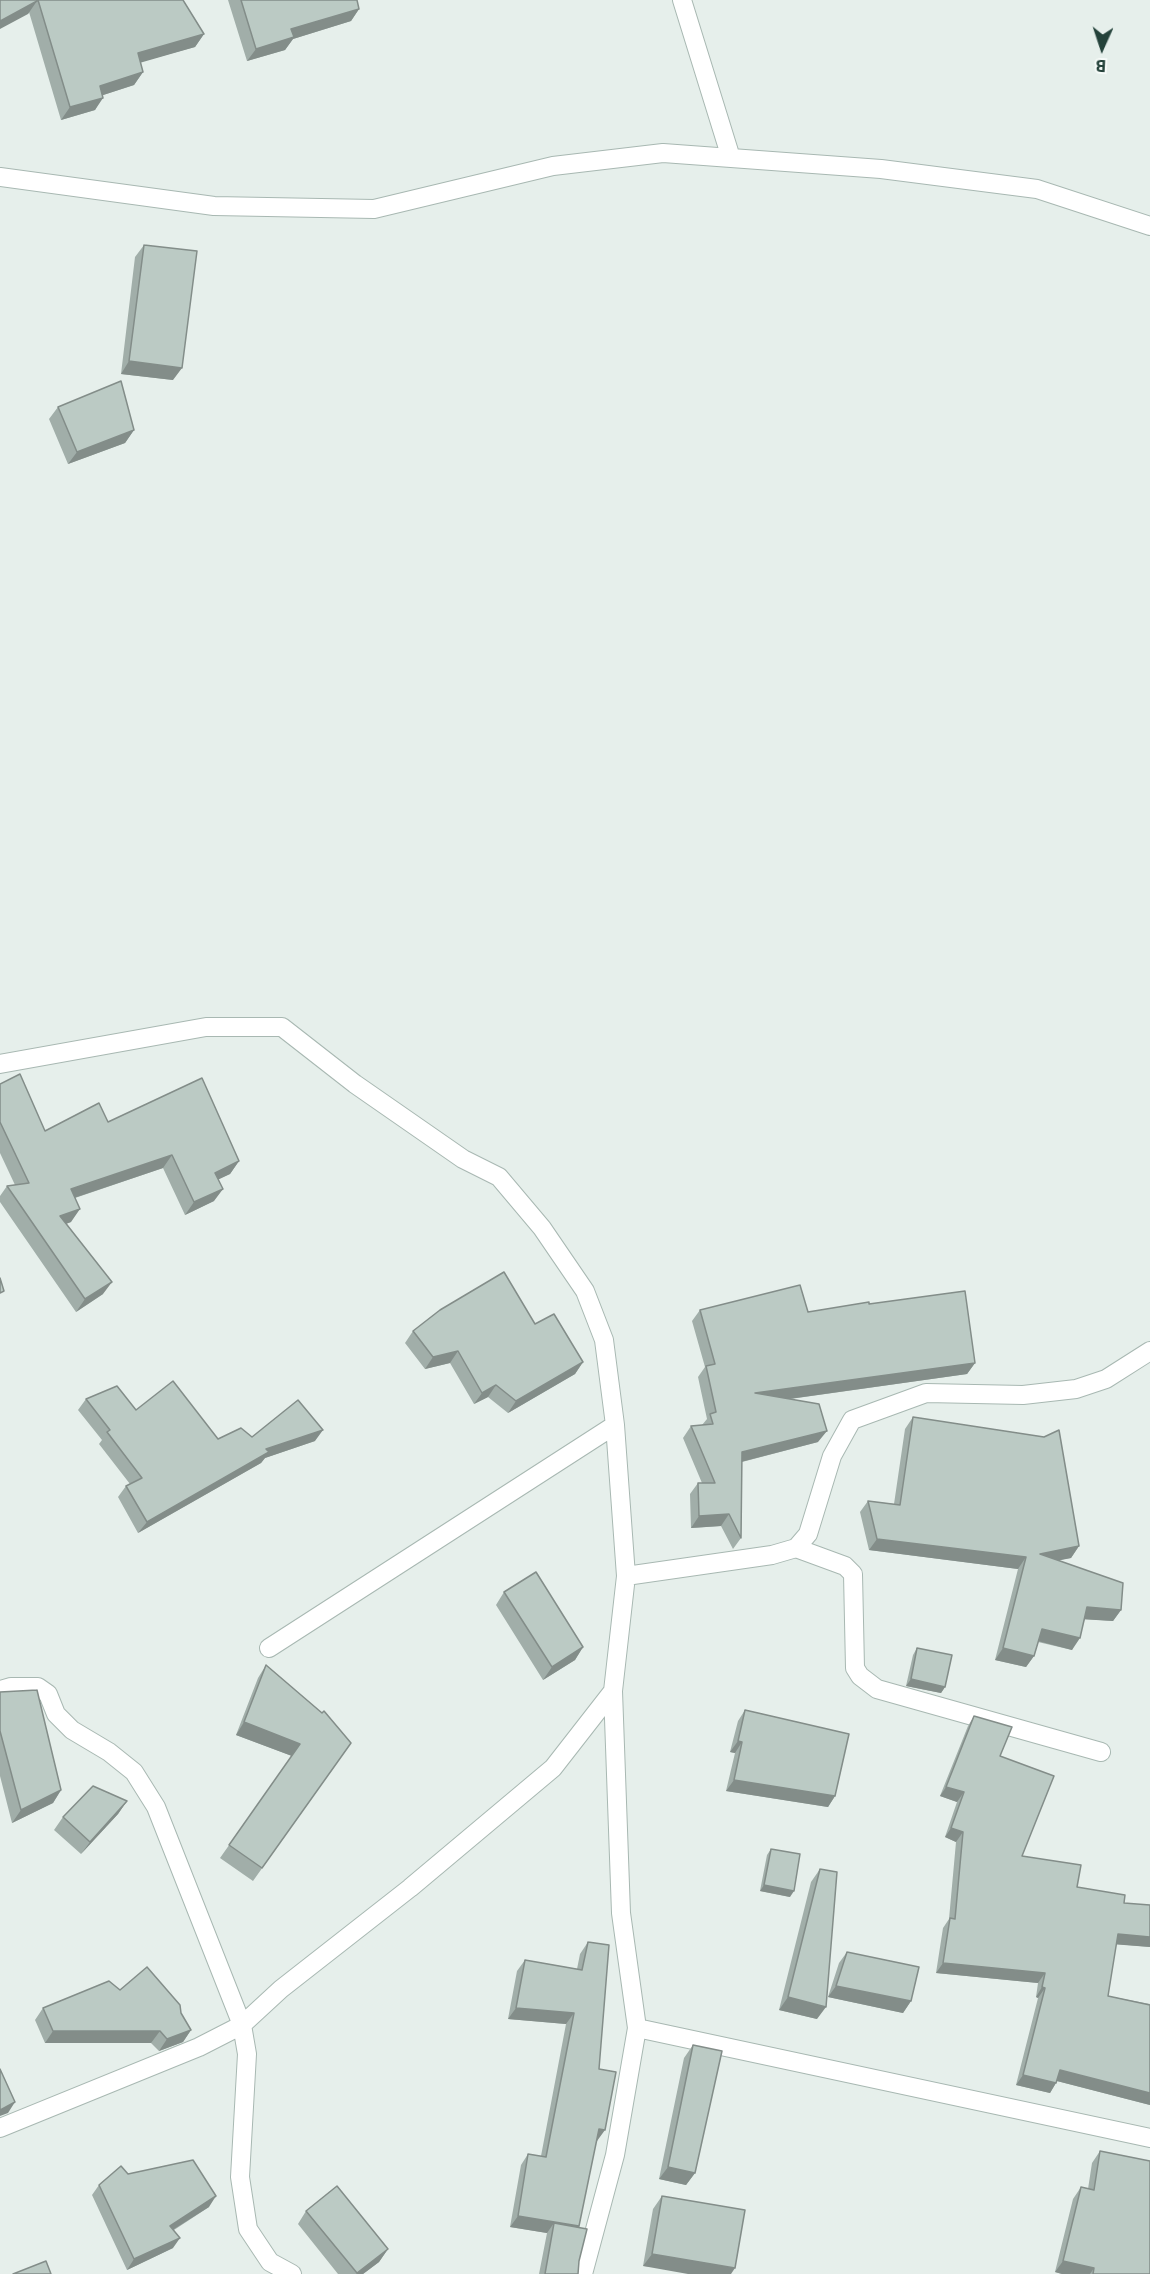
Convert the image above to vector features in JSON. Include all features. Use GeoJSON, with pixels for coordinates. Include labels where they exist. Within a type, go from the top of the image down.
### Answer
{"type":"FeatureCollection","features":[{"type":"Feature","properties":{"kind":"street"},"geometry":{"type":"LineString","coordinates":[[682,0],[731,158]]}},
{"type":"Feature","properties":{"kind":"street"},"geometry":{"type":"LineString","coordinates":[[0,177],[214,206],[374,209],[553,166],[663,153],[881,169],[1036,189],[1150,226]]}},
{"type":"Feature","properties":{"kind":"street"},"geometry":{"type":"LineString","coordinates":[[0,1064],[206,1027],[282,1027],[355,1084],[463,1159],[499,1178],[542,1228],[585,1292],[604,1340],[615,1425],[626,1576],[613,1691],[621,1913],[637,2028],[615,2155],[583,2274]]}},
{"type":"Feature","properties":{"kind":"street"},"geometry":{"type":"LineString","coordinates":[[626,1576],[772,1555],[796,1548],[808,1534],[832,1456],[852,1420],[926,1393],[1023,1395],[1076,1389],[1106,1379],[1150,1352]]}},
{"type":"Feature","properties":{"kind":"street"},"geometry":{"type":"LineString","coordinates":[[268,1648],[615,1425]]}},
{"type":"Feature","properties":{"kind":"street"},"geometry":{"type":"LineString","coordinates":[[796,1548],[845,1566],[852,1574],[855,1668],[860,1676],[877,1689],[1101,1752]]}},
{"type":"Feature","properties":{"kind":"street"},"geometry":{"type":"LineString","coordinates":[[0,1690],[11,1687],[38,1688],[48,1695],[56,1714],[72,1730],[109,1752],[134,1772],[156,1807],[243,2025],[247,2054],[240,2177],[248,2229],[270,2262],[292,2274]]}},
{"type":"Feature","properties":{"kind":"street"},"geometry":{"type":"LineString","coordinates":[[0,2128],[199,2047],[243,2025],[281,1989],[410,1888],[553,1768],[613,1691]]}},
{"type":"Feature","properties":{"kind":"street"},"geometry":{"type":"LineString","coordinates":[[637,2028],[1150,2138]]}},
{"type":"Feature","properties":{"kind":"building"},"geometry":{"type":"Polygon","coordinates":[[[0,0],[36,0],[37,1],[0,21],[0,0]]]}},
{"type":"Feature","properties":{"kind":"building"},"geometry":{"type":"Polygon","coordinates":[[[38,0],[183,0],[204,34],[138,53],[143,72],[100,86],[103,98],[70,107],[38,0]]]}},
{"type":"Feature","properties":{"kind":"building"},"geometry":{"type":"Polygon","coordinates":[[[241,0],[357,0],[359,9],[291,29],[294,37],[256,49],[241,0]]]}},
{"type":"Feature","properties":{"kind":"building"},"geometry":{"type":"Polygon","coordinates":[[[144,245],[197,251],[182,368],[129,361],[144,245]]]}},
{"type":"Feature","properties":{"kind":"building"},"geometry":{"type":"Polygon","coordinates":[[[121,381],[134,430],[77,452],[58,407],[121,381]]]}},
{"type":"Feature","properties":{"kind":"building"},"geometry":{"type":"Polygon","coordinates":[[[20,1074],[45,1131],[99,1103],[108,1122],[202,1078],[239,1161],[215,1173],[223,1189],[194,1202],[172,1155],[71,1189],[80,1209],[60,1216],[112,1282],[85,1299],[7,1186],[29,1183],[0,1122],[0,1084],[20,1074]]]}},
{"type":"Feature","properties":{"kind":"building"},"geometry":{"type":"Polygon","coordinates":[[[504,1272],[535,1324],[554,1314],[583,1362],[516,1401],[496,1385],[482,1393],[458,1351],[433,1357],[413,1331],[440,1310],[504,1272]]]}},
{"type":"Feature","properties":{"kind":"building"},"geometry":{"type":"Polygon","coordinates":[[[0,1278],[4,1291],[0,1293],[0,1278]]]}},
{"type":"Feature","properties":{"kind":"building"},"geometry":{"type":"Polygon","coordinates":[[[800,1285],[808,1312],[869,1302],[869,1304],[965,1291],[975,1363],[755,1393],[819,1404],[827,1431],[742,1452],[741,1538],[729,1514],[699,1516],[698,1483],[715,1483],[691,1426],[713,1424],[710,1414],[716,1412],[706,1366],[715,1364],[700,1310],[800,1285]]]}},
{"type":"Feature","properties":{"kind":"building"},"geometry":{"type":"Polygon","coordinates":[[[173,1381],[218,1439],[241,1428],[252,1437],[298,1400],[323,1430],[266,1449],[269,1452],[147,1522],[126,1486],[142,1478],[107,1432],[110,1430],[86,1399],[117,1386],[136,1410],[173,1381]]]}},
{"type":"Feature","properties":{"kind":"building"},"geometry":{"type":"Polygon","coordinates":[[[913,1417],[1044,1437],[1059,1430],[1079,1546],[1040,1554],[1123,1583],[1121,1610],[1087,1607],[1080,1638],[1042,1629],[1034,1656],[1003,1648],[1026,1557],[877,1539],[868,1501],[900,1505],[913,1417]]]}},
{"type":"Feature","properties":{"kind":"building"},"geometry":{"type":"Polygon","coordinates":[[[536,1572],[583,1647],[552,1667],[504,1592],[536,1572]]]}},
{"type":"Feature","properties":{"kind":"building"},"geometry":{"type":"Polygon","coordinates":[[[917,1648],[952,1655],[945,1687],[911,1679],[917,1648]]]}},
{"type":"Feature","properties":{"kind":"building"},"geometry":{"type":"Polygon","coordinates":[[[266,1665],[322,1713],[324,1711],[351,1743],[262,1868],[229,1845],[300,1744],[244,1722],[266,1665]]]}},
{"type":"Feature","properties":{"kind":"building"},"geometry":{"type":"Polygon","coordinates":[[[37,1690],[61,1790],[21,1810],[0,1731],[0,1692],[37,1690]]]}},
{"type":"Feature","properties":{"kind":"building"},"geometry":{"type":"Polygon","coordinates":[[[745,1710],[849,1734],[835,1796],[734,1780],[742,1742],[738,1741],[745,1710]]]}},
{"type":"Feature","properties":{"kind":"building"},"geometry":{"type":"Polygon","coordinates":[[[974,1716],[1012,1727],[1000,1756],[1054,1776],[1022,1856],[1081,1865],[1077,1887],[1125,1895],[1124,1903],[1150,1905],[1150,1937],[1118,1934],[1108,1996],[1150,2005],[1150,2093],[1060,2070],[1056,2083],[1023,2075],[1045,1988],[1042,1987],[1045,1973],[943,1963],[950,1918],[955,1919],[963,1832],[951,1828],[964,1792],[946,1787],[974,1716]]]}},
{"type":"Feature","properties":{"kind":"building"},"geometry":{"type":"Polygon","coordinates":[[[93,1786],[127,1801],[90,1842],[63,1817],[93,1786]]]}},
{"type":"Feature","properties":{"kind":"building"},"geometry":{"type":"Polygon","coordinates":[[[771,1849],[800,1854],[794,1891],[764,1885],[771,1849]]]}},
{"type":"Feature","properties":{"kind":"building"},"geometry":{"type":"Polygon","coordinates":[[[820,1869],[837,1872],[826,2007],[788,1997],[820,1869]]]}},
{"type":"Feature","properties":{"kind":"building"},"geometry":{"type":"Polygon","coordinates":[[[588,1942],[609,1945],[599,2069],[616,2072],[605,2130],[599,2129],[579,2226],[518,2216],[528,2154],[546,2157],[574,2013],[516,2008],[525,1960],[582,1970],[588,1942]]]}},
{"type":"Feature","properties":{"kind":"building"},"geometry":{"type":"Polygon","coordinates":[[[847,1952],[919,1967],[911,2001],[836,1986],[847,1952]]]}},
{"type":"Feature","properties":{"kind":"building"},"geometry":{"type":"Polygon","coordinates":[[[147,1967],[180,2005],[181,2013],[191,2030],[167,2039],[160,2031],[53,2031],[43,2008],[109,1981],[120,1990],[147,1967]]]}},
{"type":"Feature","properties":{"kind":"building"},"geometry":{"type":"Polygon","coordinates":[[[693,2045],[722,2051],[695,2173],[668,2167],[693,2045]]]}},
{"type":"Feature","properties":{"kind":"building"},"geometry":{"type":"Polygon","coordinates":[[[0,2069],[15,2102],[0,2110],[0,2069]]]}},
{"type":"Feature","properties":{"kind":"building"},"geometry":{"type":"Polygon","coordinates":[[[1100,2151],[1150,2161],[1150,2274],[1093,2274],[1094,2268],[1063,2261],[1081,2187],[1094,2190],[1100,2151]]]}},
{"type":"Feature","properties":{"kind":"building"},"geometry":{"type":"Polygon","coordinates":[[[193,2160],[216,2196],[170,2226],[180,2238],[134,2259],[99,2185],[121,2166],[128,2174],[193,2160]]]}},
{"type":"Feature","properties":{"kind":"building"},"geometry":{"type":"Polygon","coordinates":[[[337,2186],[388,2249],[357,2273],[306,2211],[337,2186]]]}},
{"type":"Feature","properties":{"kind":"building"},"geometry":{"type":"Polygon","coordinates":[[[662,2196],[745,2210],[735,2268],[652,2254],[662,2196]]]}},
{"type":"Feature","properties":{"kind":"building"},"geometry":{"type":"Polygon","coordinates":[[[554,2223],[587,2229],[578,2274],[545,2274],[554,2223]]]}},
{"type":"Feature","properties":{"kind":"building"},"geometry":{"type":"Polygon","coordinates":[[[46,2261],[51,2274],[13,2274],[46,2261]]]}}]}
